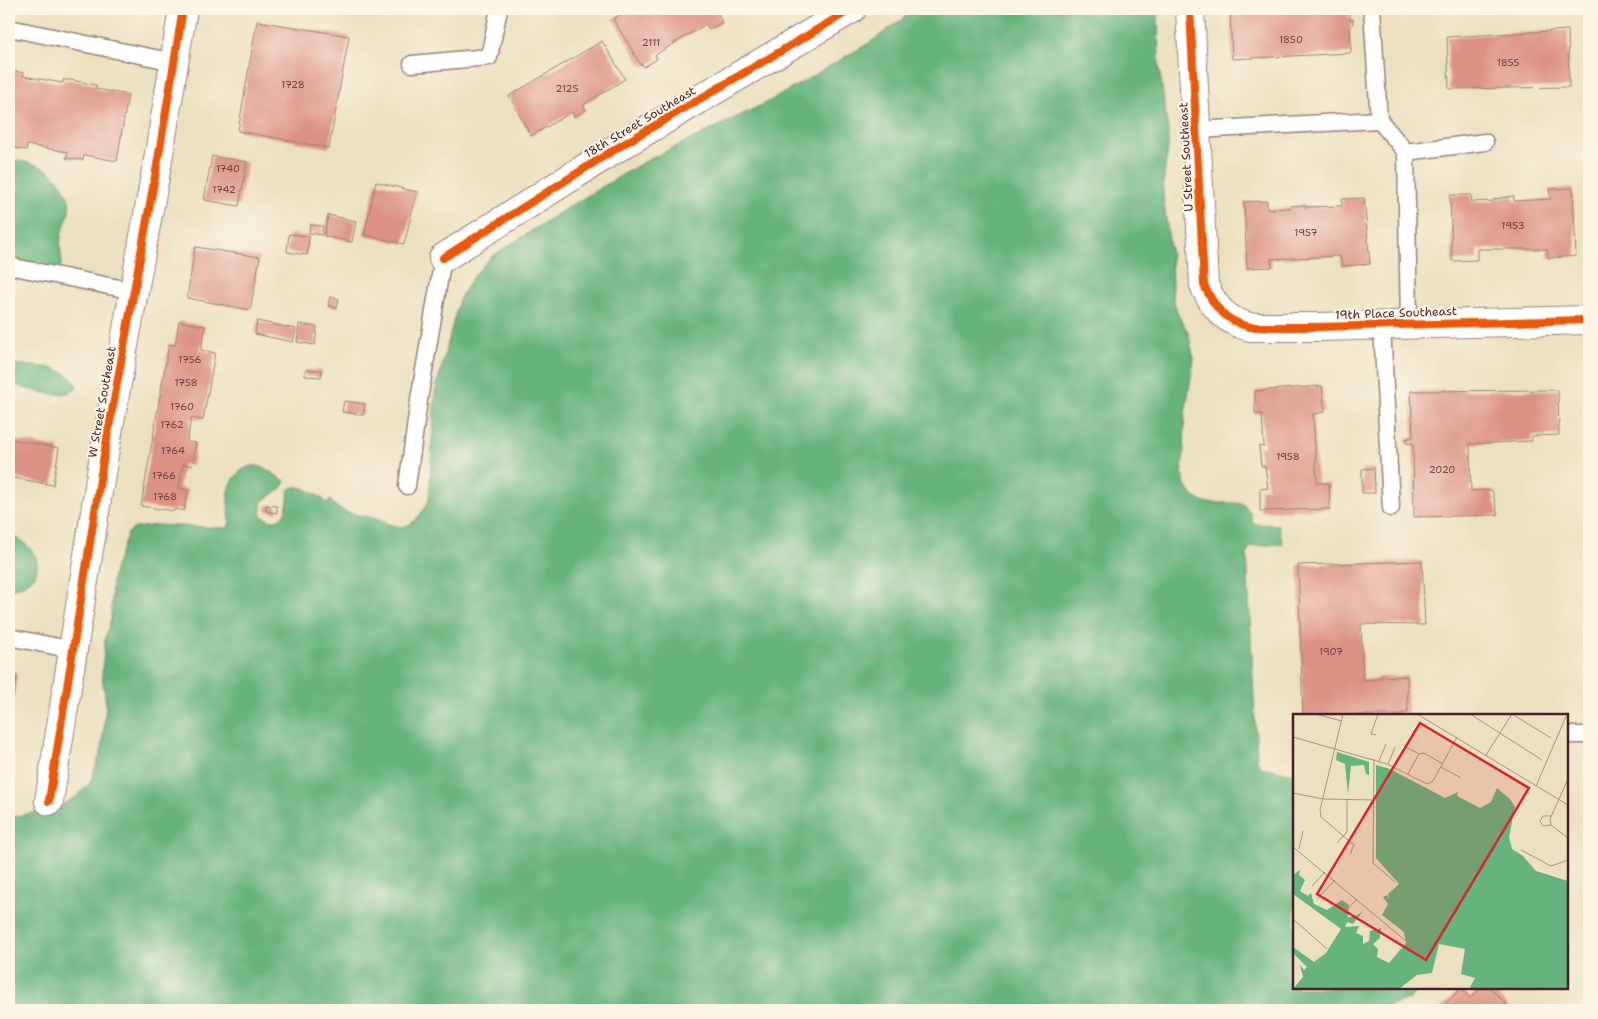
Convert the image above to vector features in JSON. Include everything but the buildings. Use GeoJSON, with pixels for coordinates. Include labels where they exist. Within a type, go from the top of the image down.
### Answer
{"type":"FeatureCollection","features":[{"type":"Feature","properties":{"kind":"street","name":"W Street Southeast"},"geometry":{"type":"LineString","coordinates":[[49,801],[104,455],[183,9]]}},
{"type":"Feature","properties":{"kind":"street","name":"18th Street Southeast"},"geometry":{"type":"LineString","coordinates":[[443,258],[617,148],[852,9]]}},
{"type":"Feature","properties":{"kind":"street","name":"U Street Southeast"},"geometry":{"type":"LineString","coordinates":[[1190,9],[1204,285],[1212,302]]}},
{"type":"Feature","properties":{"kind":"street","name":"19th Place Southeast"},"geometry":{"type":"LineString","coordinates":[[1212,302],[1228,318],[1240,325],[1250,327],[1589,320]]}},
{"type":"Feature","properties":{"kind":"lane"},"geometry":{"type":"LineString","coordinates":[[412,64],[489,57],[499,9]]}},
{"type":"Feature","properties":{"kind":"lane"},"geometry":{"type":"LineString","coordinates":[[1372,9],[1379,120],[1406,152],[1409,324]]}},
{"type":"Feature","properties":{"kind":"lane"},"geometry":{"type":"LineString","coordinates":[[9,28],[174,62]]}},
{"type":"Feature","properties":{"kind":"lane"},"geometry":{"type":"LineString","coordinates":[[1196,130],[1379,120]]}},
{"type":"Feature","properties":{"kind":"lane"},"geometry":{"type":"LineString","coordinates":[[1406,152],[1485,142]]}},
{"type":"Feature","properties":{"kind":"lane"},"geometry":{"type":"LineString","coordinates":[[407,486],[418,400],[443,258]]}},
{"type":"Feature","properties":{"kind":"lane"},"geometry":{"type":"LineString","coordinates":[[9,266],[134,291]]}},
{"type":"Feature","properties":{"kind":"lane"},"geometry":{"type":"LineString","coordinates":[[1382,325],[1391,508]]}},
{"type":"Feature","properties":{"kind":"lane"},"geometry":{"type":"LineString","coordinates":[[9,637],[73,650]]}},
{"type":"Feature","properties":{"kind":"lane"},"geometry":{"type":"LineString","coordinates":[[1570,736],[1589,735]]}},
{"type":"Feature","properties":{"kind":"green space"},"geometry":{"type":"Polygon","coordinates":[[[913,9],[1158,9],[1159,67],[1168,130],[1163,196],[1171,255],[1172,289],[1178,315],[1188,332],[1194,359],[1185,414],[1182,471],[1185,485],[1194,497],[1205,503],[1243,504],[1249,511],[1253,524],[1278,525],[1283,544],[1253,546],[1249,548],[1247,554],[1257,761],[1261,767],[1293,774],[1293,989],[1416,989],[1411,998],[1377,1010],[9,1010],[9,818],[58,807],[76,797],[90,783],[102,749],[106,704],[102,675],[105,638],[111,619],[112,581],[114,570],[128,533],[135,528],[156,525],[228,528],[230,518],[228,495],[232,483],[240,472],[251,466],[268,470],[285,481],[282,488],[261,502],[262,516],[271,521],[284,515],[288,492],[291,488],[300,487],[323,499],[326,503],[330,500],[339,509],[351,513],[380,520],[394,526],[402,527],[414,522],[429,500],[435,392],[459,300],[471,279],[491,257],[642,163],[770,101],[869,43],[900,21],[913,9]]]}},
{"type":"Feature","properties":{"kind":"green space"},"geometry":{"type":"Polygon","coordinates":[[[9,159],[46,169],[57,178],[68,197],[68,214],[60,245],[61,264],[59,269],[46,280],[20,277],[9,278],[9,159]]]}},
{"type":"Feature","properties":{"kind":"green space"},"geometry":{"type":"Polygon","coordinates":[[[9,363],[58,370],[73,380],[77,388],[71,392],[54,394],[9,384],[9,363]]]}},
{"type":"Feature","properties":{"kind":"green space"},"geometry":{"type":"Polygon","coordinates":[[[9,534],[32,550],[37,562],[37,568],[35,576],[23,585],[9,590],[9,534]]]}},
{"type":"Feature","properties":{"kind":"cycle path"},"geometry":{"type":"LineString","coordinates":[[49,801],[104,455],[158,160],[183,9]]}},
{"type":"Feature","properties":{"kind":"cycle path"},"geometry":{"type":"LineString","coordinates":[[443,258],[617,148],[852,9]]}},
{"type":"Feature","properties":{"kind":"cycle path"},"geometry":{"type":"LineString","coordinates":[[1190,9],[1204,285],[1216,306],[1227,317],[1250,327],[1589,320]]}}]}
